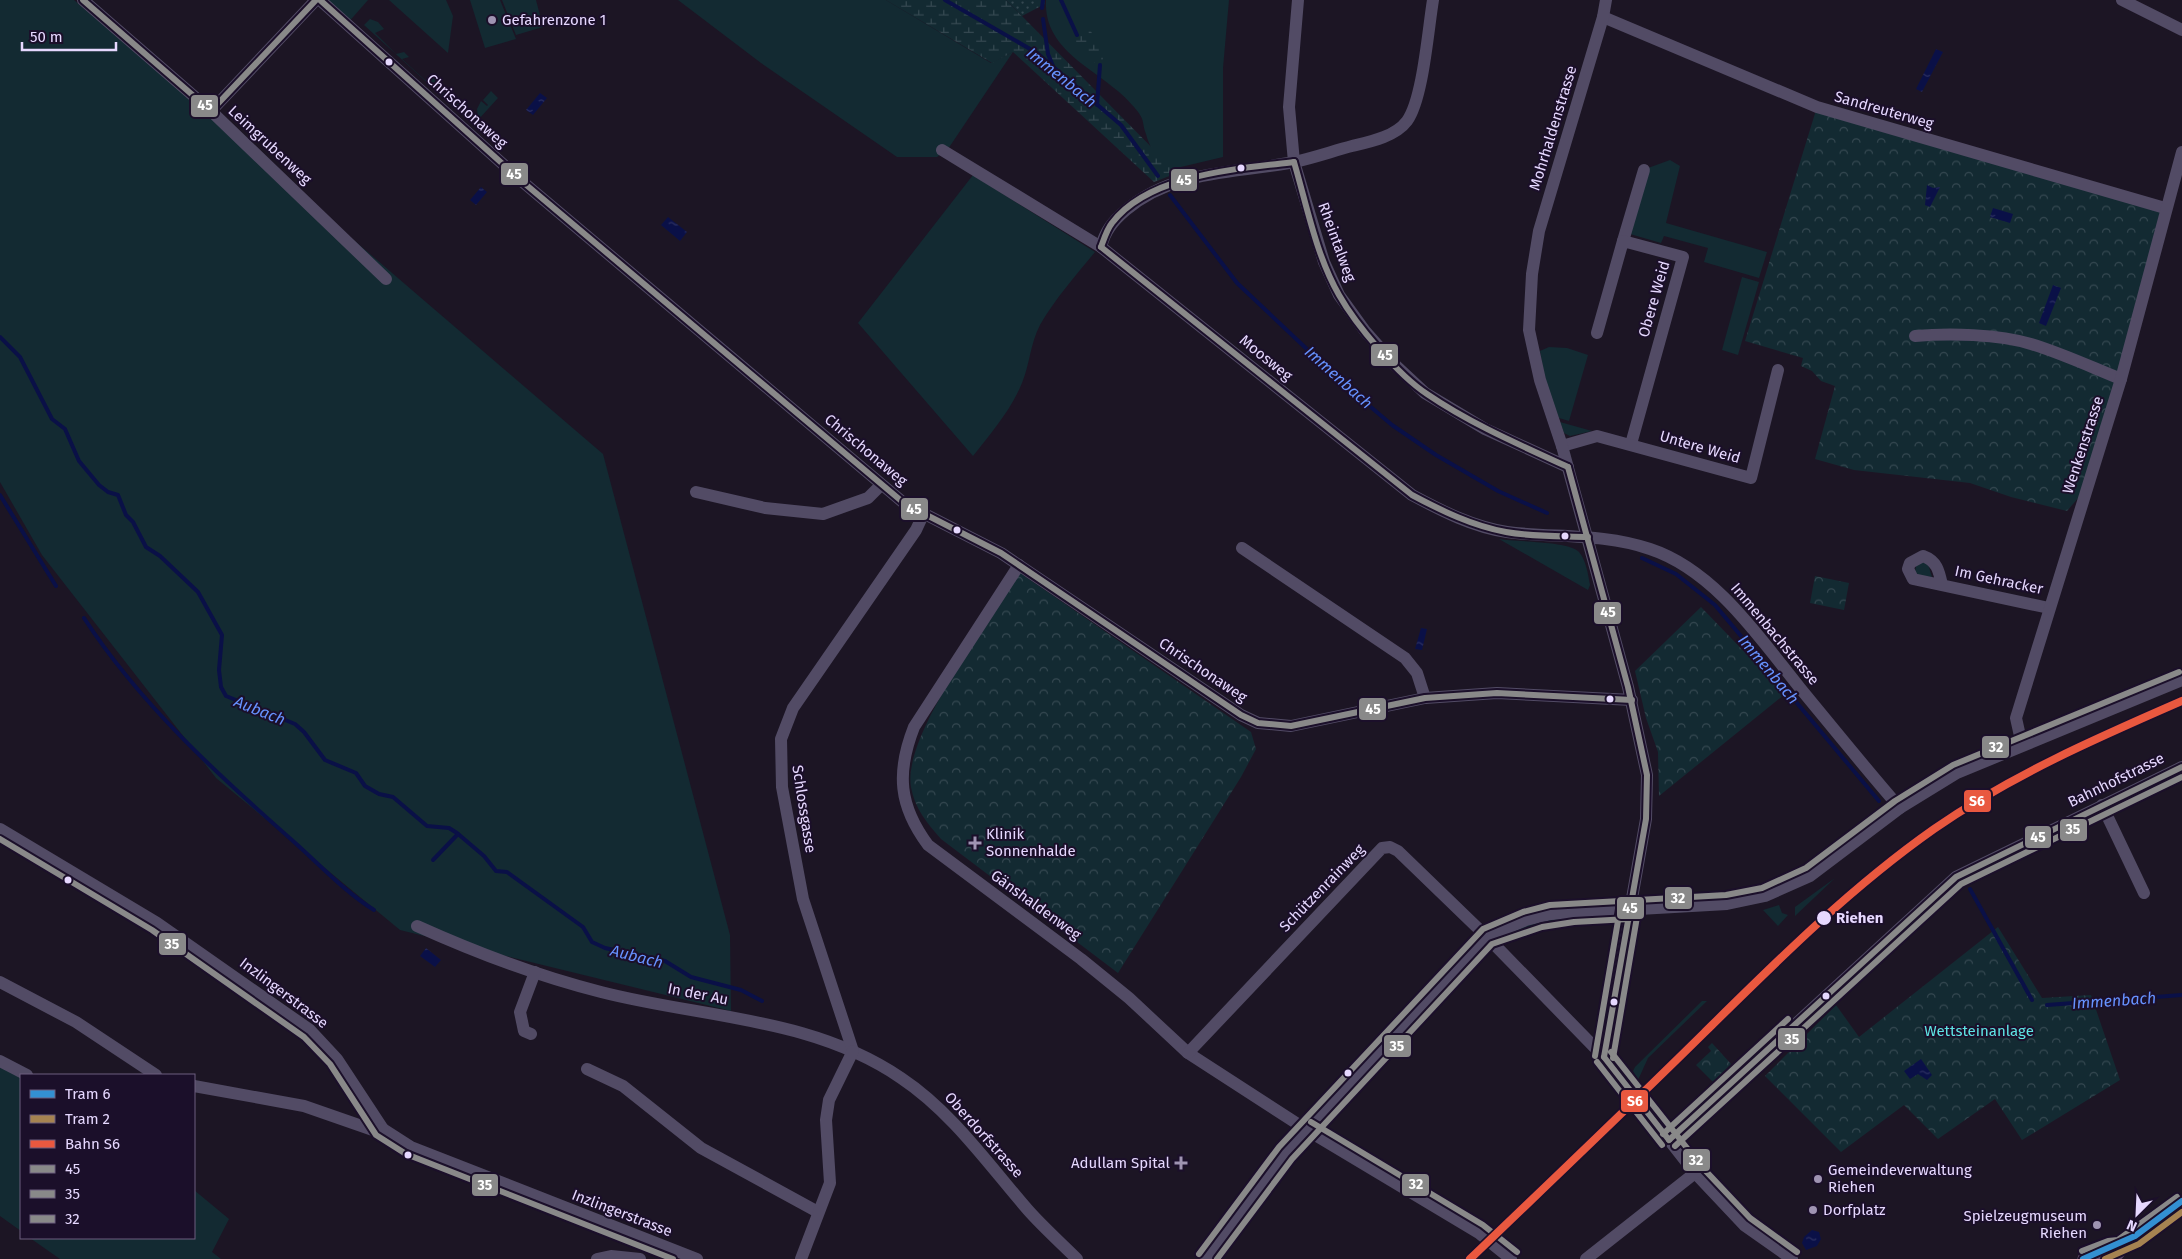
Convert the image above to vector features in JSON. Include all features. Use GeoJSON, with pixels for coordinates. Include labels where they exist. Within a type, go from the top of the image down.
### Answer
{"type":"FeatureCollection","features":[{"type":"Feature","properties":{"kind":"main road"},"geometry":{"type":"LineString","coordinates":[[2085,1259],[2110,1250],[2120,1255],[2182,1204]]}},
{"type":"Feature","properties":{"kind":"street","name":"Leimgrubenweg"},"geometry":{"type":"LineString","coordinates":[[83,0],[211,111],[386,279]]}},
{"type":"Feature","properties":{"kind":"street"},"geometry":{"type":"LineString","coordinates":[[211,111],[316,0]]}},
{"type":"Feature","properties":{"kind":"street","name":"Chrischonaweg"},"geometry":{"type":"LineString","coordinates":[[320,0],[516,177],[881,485],[923,515],[984,543],[1019,565],[1226,705],[1258,723],[1291,726],[1426,698],[1497,693],[1632,700]]}},
{"type":"Feature","properties":{"kind":"street","name":"Rheintalweg"},"geometry":{"type":"LineString","coordinates":[[1298,0],[1289,106],[1294,162],[1324,262],[1339,296],[1365,331],[1413,382],[1447,407],[1484,429],[1568,467]]}},
{"type":"Feature","properties":{"kind":"street"},"geometry":{"type":"LineString","coordinates":[[1101,247],[1107,230],[1113,221],[1135,203],[1174,181],[1294,162],[1381,138],[1406,122],[1417,96],[1433,0]]}},
{"type":"Feature","properties":{"kind":"street","name":"Mohrhaldenstrasse"},"geometry":{"type":"LineString","coordinates":[[1604,1057],[1646,819],[1647,775],[1632,700],[1588,536],[1562,446],[1540,380],[1529,330],[1532,274],[1539,231],[1603,17],[1606,0]]}},
{"type":"Feature","properties":{"kind":"street"},"geometry":{"type":"LineString","coordinates":[[2122,0],[2182,30]]}},
{"type":"Feature","properties":{"kind":"street","name":"Sandreuterweg"},"geometry":{"type":"LineString","coordinates":[[1603,17],[1817,107],[2165,208]]}},
{"type":"Feature","properties":{"kind":"street","name":"Moosweg"},"geometry":{"type":"LineString","coordinates":[[942,150],[985,175],[1030,206],[1101,247],[1412,495],[1442,511],[1469,522],[1505,532],[1588,536]]}},
{"type":"Feature","properties":{"kind":"street","name":"Wenkenstrasse"},"geometry":{"type":"LineString","coordinates":[[2022,746],[2016,718],[2121,379],[2165,208],[2182,152]]}},
{"type":"Feature","properties":{"kind":"street"},"geometry":{"type":"LineString","coordinates":[[1597,333],[1644,170]]}},
{"type":"Feature","properties":{"kind":"street","name":"Obere Weid"},"geometry":{"type":"LineString","coordinates":[[1623,241],[1683,258],[1631,444]]}},
{"type":"Feature","properties":{"kind":"street"},"geometry":{"type":"LineString","coordinates":[[1916,336],[1935,334],[2000,338],[2030,344],[2121,379]]}},
{"type":"Feature","properties":{"kind":"street","name":"Untere Weid"},"geometry":{"type":"LineString","coordinates":[[1562,446],[1597,436],[1751,478],[1778,370]]}},
{"type":"Feature","properties":{"kind":"street"},"geometry":{"type":"LineString","coordinates":[[696,492],[765,508],[823,514],[868,498],[881,485]]}},
{"type":"Feature","properties":{"kind":"street","name":"Schlossgasse"},"geometry":{"type":"LineString","coordinates":[[853,1051],[803,899],[782,787],[781,739],[793,708],[916,530],[923,515]]}},
{"type":"Feature","properties":{"kind":"street","name":"Immenbachstrasse"},"geometry":{"type":"LineString","coordinates":[[1588,536],[1649,549],[1674,559],[1698,574],[1735,611],[1900,808]]}},
{"type":"Feature","properties":{"kind":"street"},"geometry":{"type":"LineString","coordinates":[[1242,548],[1405,658],[1417,673],[1426,698]]}},
{"type":"Feature","properties":{"kind":"street","name":"Gänshaldenweg"},"geometry":{"type":"LineString","coordinates":[[1019,565],[914,727],[907,745],[901,774],[904,797],[915,827],[928,845],[1081,959],[1129,998],[1188,1053],[1307,1130],[1479,1233],[1511,1259]]}},
{"type":"Feature","properties":{"kind":"street","name":"Im Gehracker"},"geometry":{"type":"LineString","coordinates":[[1942,585],[2049,608]]}},
{"type":"Feature","properties":{"kind":"street"},"geometry":{"type":"LineString","coordinates":[[1206,1259],[1284,1154],[1487,937],[1526,920],[1551,914],[1727,904],[1765,896],[1810,876],[1900,808],[1957,773],[2182,680]]}},
{"type":"Feature","properties":{"kind":"street","name":"Bahnhofstrasse"},"geometry":{"type":"LineString","coordinates":[[1669,1140],[1956,877],[2182,767]]}},
{"type":"Feature","properties":{"kind":"street"},"geometry":{"type":"LineString","coordinates":[[2102,805],[2144,893]]}},
{"type":"Feature","properties":{"kind":"street","name":"Inzlingerstrasse"},"geometry":{"type":"LineString","coordinates":[[0,829],[157,923],[310,1030],[337,1059],[383,1129],[411,1147],[697,1259]]}},
{"type":"Feature","properties":{"kind":"street","name":"Schützenrainweg"},"geometry":{"type":"LineString","coordinates":[[1188,1053],[1382,848],[1398,851],[1487,937]]}},
{"type":"Feature","properties":{"kind":"street","name":"In der Au"},"geometry":{"type":"LineString","coordinates":[[417,926],[490,959],[602,992],[783,1026],[853,1051]]}},
{"type":"Feature","properties":{"kind":"street"},"geometry":{"type":"LineString","coordinates":[[1487,937],[1604,1057],[1695,1173],[1744,1225],[1792,1259]]}},
{"type":"Feature","properties":{"kind":"street"},"geometry":{"type":"LineString","coordinates":[[531,1034],[524,1031],[520,1012],[535,972]]}},
{"type":"Feature","properties":{"kind":"street"},"geometry":{"type":"LineString","coordinates":[[0,982],[76,1022],[154,1074]]}},
{"type":"Feature","properties":{"kind":"street"},"geometry":{"type":"LineString","coordinates":[[801,1259],[830,1183],[826,1120],[829,1100],[853,1051]]}},
{"type":"Feature","properties":{"kind":"street","name":"Oberdorfstrasse"},"geometry":{"type":"LineString","coordinates":[[853,1051],[900,1076],[939,1108],[1029,1211],[1077,1259]]}},
{"type":"Feature","properties":{"kind":"street"},"geometry":{"type":"LineString","coordinates":[[0,1061],[25,1074]]}},
{"type":"Feature","properties":{"kind":"street"},"geometry":{"type":"LineString","coordinates":[[587,1069],[623,1086],[701,1148],[818,1212]]}},
{"type":"Feature","properties":{"kind":"street"},"geometry":{"type":"LineString","coordinates":[[195,1086],[304,1106],[373,1130],[383,1129]]}},
{"type":"Feature","properties":{"kind":"street"},"geometry":{"type":"LineString","coordinates":[[1586,1259],[1695,1173]]}},
{"type":"Feature","properties":{"kind":"street"},"geometry":{"type":"LineString","coordinates":[[597,1259],[611,1256],[640,1259]]}},
{"type":"Feature","properties":{"kind":"green space"},"geometry":{"type":"Polygon","coordinates":[[[0,0],[74,0],[603,454],[730,935],[731,1011],[400,930],[216,778],[42,555],[0,482],[0,0]]]}},
{"type":"Feature","properties":{"kind":"green space"},"geometry":{"type":"Polygon","coordinates":[[[320,0],[368,0],[346,25],[320,0]]]}},
{"type":"Feature","properties":{"kind":"green space"},"geometry":{"type":"Polygon","coordinates":[[[389,0],[446,0],[453,16],[448,53],[389,0]]]}},
{"type":"Feature","properties":{"kind":"green space","name":"Gefahrenzone 1"},"geometry":{"type":"Polygon","coordinates":[[[470,0],[500,0],[516,39],[485,48],[470,0]]]}},
{"type":"Feature","properties":{"kind":"green space","name":"Gefahrenzone 1"},"geometry":{"type":"Polygon","coordinates":[[[502,0],[536,0],[543,27],[516,35],[502,0]]]}},
{"type":"Feature","properties":{"kind":"green space"},"geometry":{"type":"Polygon","coordinates":[[[678,0],[886,0],[991,63],[1013,52],[948,149],[937,157],[897,157],[761,63],[678,0]]]}},
{"type":"Feature","properties":{"kind":"green space"},"geometry":{"type":"Polygon","coordinates":[[[886,0],[1006,0],[1177,173],[1154,182],[1013,52],[992,63],[886,0]]]}},
{"type":"Feature","properties":{"kind":"green space"},"geometry":{"type":"Polygon","coordinates":[[[1006,0],[1045,0],[1045,4],[1022,16],[1006,0]]]}},
{"type":"Feature","properties":{"kind":"green space"},"geometry":{"type":"Polygon","coordinates":[[[1046,0],[1229,0],[1223,68],[1223,157],[1164,171],[1149,144],[1142,118],[1138,112],[1122,94],[1078,61],[1054,35],[1048,19],[1046,0]]]}},
{"type":"Feature","properties":{"kind":"green space"},"geometry":{"type":"Polygon","coordinates":[[[370,19],[378,22],[384,29],[375,33],[396,54],[404,52],[409,57],[402,59],[425,80],[433,77],[437,82],[431,84],[441,94],[448,91],[452,95],[447,99],[453,105],[463,103],[467,106],[466,118],[364,25],[370,19]]]}},
{"type":"Feature","properties":{"kind":"green space"},"geometry":{"type":"Polygon","coordinates":[[[1089,27],[1103,57],[1102,69],[1065,37],[1089,27]]]}},
{"type":"Feature","properties":{"kind":"green space"},"geometry":{"type":"Polygon","coordinates":[[[491,91],[498,98],[478,120],[477,109],[481,101],[488,105],[483,100],[491,91]]]}},
{"type":"Feature","properties":{"kind":"green space"},"geometry":{"type":"Polygon","coordinates":[[[1817,107],[2165,208],[2085,490],[2067,511],[2011,497],[1970,483],[1854,470],[1815,459],[1835,386],[1821,381],[1812,371],[1801,366],[1803,358],[1745,341],[1817,107]]]}},
{"type":"Feature","properties":{"kind":"green space"},"geometry":{"type":"Polygon","coordinates":[[[1670,160],[1680,166],[1666,223],[1767,252],[1759,278],[1704,262],[1708,248],[1664,236],[1661,243],[1630,234],[1648,168],[1670,160]]]}},
{"type":"Feature","properties":{"kind":"green space"},"geometry":{"type":"Polygon","coordinates":[[[973,175],[1095,252],[1073,278],[1040,325],[1034,339],[1025,376],[1012,403],[973,456],[858,323],[973,175]]]}},
{"type":"Feature","properties":{"kind":"green space"},"geometry":{"type":"Polygon","coordinates":[[[1742,277],[1759,282],[1738,355],[1722,350],[1742,277]]]}},
{"type":"Feature","properties":{"kind":"green space"},"geometry":{"type":"Polygon","coordinates":[[[1549,347],[1567,348],[1588,355],[1569,421],[1559,418],[1547,390],[1540,351],[1549,347]]]}},
{"type":"Feature","properties":{"kind":"green space"},"geometry":{"type":"Polygon","coordinates":[[[1560,422],[1592,431],[1570,436],[1564,433],[1560,422]]]}},
{"type":"Feature","properties":{"kind":"green space"},"geometry":{"type":"Polygon","coordinates":[[[1499,539],[1554,544],[1574,548],[1579,552],[1585,563],[1590,585],[1588,590],[1499,539]]]}},
{"type":"Feature","properties":{"kind":"green space"},"geometry":{"type":"Polygon","coordinates":[[[1922,562],[1928,564],[1932,577],[1920,576],[1915,572],[1916,566],[1922,562]]]}},
{"type":"Feature","properties":{"kind":"green space"},"geometry":{"type":"Polygon","coordinates":[[[1020,573],[1251,732],[1256,749],[1241,777],[1118,973],[941,839],[922,815],[915,802],[911,787],[912,765],[920,738],[934,709],[971,647],[1020,573]]]}},
{"type":"Feature","properties":{"kind":"green space"},"geometry":{"type":"Polygon","coordinates":[[[1815,576],[1849,583],[1844,610],[1810,603],[1815,576]]]}},
{"type":"Feature","properties":{"kind":"green space"},"geometry":{"type":"Polygon","coordinates":[[[1701,607],[1785,694],[1659,796],[1658,752],[1646,718],[1635,671],[1701,607]]]}},
{"type":"Feature","properties":{"kind":"green space"},"geometry":{"type":"Polygon","coordinates":[[[1835,878],[1795,916],[1795,907],[1835,878]]]}},
{"type":"Feature","properties":{"kind":"green space"},"geometry":{"type":"Polygon","coordinates":[[[1779,905],[1782,913],[1788,915],[1778,926],[1763,910],[1779,905]]]}},
{"type":"Feature","properties":{"kind":"green space"},"geometry":{"type":"Polygon","coordinates":[[[1606,911],[1618,923],[1620,930],[1610,922],[1603,921],[1552,924],[1538,927],[1516,935],[1508,943],[1503,935],[1526,920],[1606,911]]]}},
{"type":"Feature","properties":{"kind":"green space","name":"Wettsteinanlage"},"geometry":{"type":"Polygon","coordinates":[[[1998,927],[2042,998],[2091,995],[2120,1080],[2022,1140],[1995,1099],[1938,1139],[1904,1105],[1841,1152],[1765,1076],[1836,1005],[1859,1037],[1998,927]]]}},
{"type":"Feature","properties":{"kind":"green space"},"geometry":{"type":"Polygon","coordinates":[[[1702,1001],[1707,1001],[1648,1058],[1638,1080],[1633,1071],[1635,1067],[1702,1001]]]}},
{"type":"Feature","properties":{"kind":"green space"},"geometry":{"type":"Polygon","coordinates":[[[1712,1043],[1731,1064],[1713,1082],[1696,1065],[1711,1051],[1708,1047],[1712,1043]]]}},
{"type":"Feature","properties":{"kind":"green space"},"geometry":{"type":"Polygon","coordinates":[[[0,1063],[20,1074],[20,1230],[0,1216],[0,1063]]]}},
{"type":"Feature","properties":{"kind":"green space"},"geometry":{"type":"Polygon","coordinates":[[[195,1191],[229,1219],[212,1252],[221,1259],[60,1259],[31,1239],[195,1239],[195,1191]]]}},
{"type":"Feature","properties":{"kind":"water"},"geometry":{"type":"Polygon","coordinates":[[[1936,49],[1943,52],[1922,92],[1916,89],[1936,49]]]}},
{"type":"Feature","properties":{"kind":"water"},"geometry":{"type":"Polygon","coordinates":[[[540,93],[547,98],[533,115],[526,110],[540,93]]]}},
{"type":"Feature","properties":{"kind":"water"},"geometry":{"type":"Polygon","coordinates":[[[1927,185],[1933,188],[1940,187],[1930,207],[1925,205],[1927,185]]]}},
{"type":"Feature","properties":{"kind":"water"},"geometry":{"type":"Polygon","coordinates":[[[481,187],[487,192],[476,205],[470,200],[481,187]]]}},
{"type":"Feature","properties":{"kind":"water"},"geometry":{"type":"Polygon","coordinates":[[[1993,208],[2013,214],[2010,223],[1990,217],[1993,208]]]}},
{"type":"Feature","properties":{"kind":"water"},"geometry":{"type":"Polygon","coordinates":[[[668,217],[687,232],[680,241],[661,225],[668,217]]]}},
{"type":"Feature","properties":{"kind":"water"},"geometry":{"type":"Polygon","coordinates":[[[2053,285],[2061,288],[2046,326],[2039,323],[2053,285]]]}},
{"type":"Feature","properties":{"kind":"water"},"geometry":{"type":"Polygon","coordinates":[[[1421,628],[1427,629],[1422,650],[1415,649],[1421,628]]]}},
{"type":"Feature","properties":{"kind":"water"},"geometry":{"type":"Polygon","coordinates":[[[426,948],[441,960],[435,967],[420,956],[426,948]]]}},
{"type":"Feature","properties":{"kind":"water"},"geometry":{"type":"Polygon","coordinates":[[[1921,1059],[1932,1075],[1927,1080],[1918,1074],[1910,1079],[1904,1071],[1921,1059]]]}},
{"type":"Feature","properties":{"kind":"water"},"geometry":{"type":"Polygon","coordinates":[[[1812,1230],[1819,1232],[1821,1239],[1817,1246],[1806,1250],[1802,1243],[1804,1237],[1812,1230]]]}},
{"type":"Feature","properties":{"kind":"waterway","name":"Immenbach"},"geometry":{"type":"LineString","coordinates":[[945,0],[1037,53],[1121,125],[1158,176]]}},
{"type":"Feature","properties":{"kind":"waterway"},"geometry":{"type":"LineString","coordinates":[[1042,8],[1043,0]]}},
{"type":"Feature","properties":{"kind":"waterway"},"geometry":{"type":"LineString","coordinates":[[1061,0],[1077,35]]}},
{"type":"Feature","properties":{"kind":"waterway"},"geometry":{"type":"LineString","coordinates":[[1043,19],[1048,54],[1053,66]]}},
{"type":"Feature","properties":{"kind":"waterway"},"geometry":{"type":"LineString","coordinates":[[1097,105],[1100,65]]}},
{"type":"Feature","properties":{"kind":"waterway","name":"Immenbach"},"geometry":{"type":"LineString","coordinates":[[1170,195],[1237,283],[1346,386],[1392,425],[1436,455],[1498,491],[1547,513]]}},
{"type":"Feature","properties":{"kind":"waterway","name":"Aubach"},"geometry":{"type":"LineString","coordinates":[[0,337],[20,357],[52,419],[65,429],[79,461],[99,485],[108,492],[118,495],[126,515],[133,522],[146,547],[160,556],[198,592],[222,635],[219,670],[221,687],[226,696],[295,724],[304,732],[325,760],[356,773],[365,786],[379,794],[393,797],[427,826],[449,828],[457,833],[484,856],[496,871],[507,872],[583,927],[592,942],[605,948],[665,961],[691,977],[741,990],[762,1001]]}},
{"type":"Feature","properties":{"kind":"waterway","name":"Aubach"},"geometry":{"type":"LineString","coordinates":[[0,495],[56,586]]}},
{"type":"Feature","properties":{"kind":"waterway","name":"Immenbach"},"geometry":{"type":"LineString","coordinates":[[1642,558],[1676,574],[1715,605],[1879,801]]}},
{"type":"Feature","properties":{"kind":"waterway","name":"Aubach"},"geometry":{"type":"LineString","coordinates":[[84,618],[130,680],[181,737],[332,877],[374,910]]}},
{"type":"Feature","properties":{"kind":"waterway"},"geometry":{"type":"LineString","coordinates":[[433,860],[458,834]]}},
{"type":"Feature","properties":{"kind":"waterway","name":"Immenbach"},"geometry":{"type":"LineString","coordinates":[[1970,889],[2032,1000]]}},
{"type":"Feature","properties":{"kind":"waterway","name":"Immenbach"},"geometry":{"type":"LineString","coordinates":[[2047,1005],[2182,995]]}},
{"type":"Feature","properties":{"kind":"tram line","name":"6"},"geometry":{"type":"LineString","coordinates":[[2083,1259],[2135,1236],[2182,1201]]}},
{"type":"Feature","properties":{"kind":"tram line","name":"2"},"geometry":{"type":"LineString","coordinates":[[2105,1259],[2139,1244],[2182,1212]]}},
{"type":"Feature","properties":{"kind":"rail line","name":"S6"},"geometry":{"type":"LineString","coordinates":[[1470,1259],[1787,952],[1844,900],[1903,852],[1963,810],[2023,775],[2086,744],[2182,701]]}},
{"type":"Feature","properties":{"kind":"transit line","name":"45"},"geometry":{"type":"LineString","coordinates":[[83,0],[211,111],[316,0]]}},
{"type":"Feature","properties":{"kind":"transit line","name":"45"},"geometry":{"type":"LineString","coordinates":[[320,0],[524,183],[905,504],[1001,553],[1241,715],[1258,723],[1291,726],[1425,698],[1497,693],[1632,700]]}},
{"type":"Feature","properties":{"kind":"transit line","name":"45"},"geometry":{"type":"LineString","coordinates":[[1294,162],[1318,247],[1331,280],[1346,307],[1378,349],[1403,375],[1444,405],[1496,434],[1568,467]]}},
{"type":"Feature","properties":{"kind":"transit line","name":"45"},"geometry":{"type":"LineString","coordinates":[[1101,247],[1112,223],[1128,207],[1148,194],[1171,184],[1222,171],[1294,162]]}},
{"type":"Feature","properties":{"kind":"transit line","name":"45"},"geometry":{"type":"LineString","coordinates":[[1101,247],[1412,495],[1458,517],[1506,532],[1526,535],[1588,537]]}},
{"type":"Feature","properties":{"kind":"transit line","name":"45"},"geometry":{"type":"LineString","coordinates":[[1568,467],[1628,687],[1647,775],[1646,819],[1604,1057]]}},
{"type":"Feature","properties":{"kind":"transit line","name":"32"},"geometry":{"type":"LineString","coordinates":[[1199,1254],[1279,1147],[1483,929],[1523,912],[1550,905],[1726,895],[1762,888],[1806,868],[1895,801],[1953,765],[2179,672]]}},
{"type":"Feature","properties":{"kind":"transit line","name":"45"},"geometry":{"type":"LineString","coordinates":[[1669,1140],[1956,877],[2182,767]]}},
{"type":"Feature","properties":{"kind":"transit line","name":"35"},"geometry":{"type":"LineString","coordinates":[[1675,1146],[1961,884],[2182,777]]}},
{"type":"Feature","properties":{"kind":"transit line","name":"35"},"geometry":{"type":"LineString","coordinates":[[0,839],[152,930],[304,1037],[330,1064],[376,1135],[406,1154],[673,1259]]}},
{"type":"Feature","properties":{"kind":"transit line","name":"32"},"geometry":{"type":"LineString","coordinates":[[1595,1056],[1620,909]]}},
{"type":"Feature","properties":{"kind":"transit line","name":"35"},"geometry":{"type":"LineString","coordinates":[[1613,1058],[1638,911]]}},
{"type":"Feature","properties":{"kind":"transit line","name":"35"},"geometry":{"type":"LineString","coordinates":[[1217,1259],[1292,1159],[1492,944],[1542,927],[1574,922],[1629,919]]}},
{"type":"Feature","properties":{"kind":"transit line","name":"32"},"geometry":{"type":"LineString","coordinates":[[1663,1134],[1788,1019]]}},
{"type":"Feature","properties":{"kind":"transit line","name":"32"},"geometry":{"type":"LineString","coordinates":[[1611,1052],[1702,1167],[1750,1218],[1797,1252]]}},
{"type":"Feature","properties":{"kind":"transit line","name":"45"},"geometry":{"type":"LineString","coordinates":[[1604,1057],[1669,1140]]}},
{"type":"Feature","properties":{"kind":"transit line","name":"35"},"geometry":{"type":"LineString","coordinates":[[1597,1062],[1662,1145]]}},
{"type":"Feature","properties":{"kind":"transit line","name":"32"},"geometry":{"type":"LineString","coordinates":[[1311,1122],[1483,1225],[1517,1252]]}},
{"type":"Feature","properties":{"kind":"transit line","name":"32"},"geometry":{"type":"LineString","coordinates":[[2082,1251],[2108,1241],[2118,1240],[2177,1197]]}},
{"type":"Feature","properties":{"kind":"place","name":"Gefahrenzone 1"},"geometry":{"type":"Point","coordinates":[492,20]}},
{"type":"Feature","properties":{"kind":"place","name":"Klinik Sonnenhalde"},"geometry":{"type":"Point","coordinates":[975,843]}},
{"type":"Feature","properties":{"kind":"place","name":"Riehen"},"geometry":{"type":"Point","coordinates":[1824,918]}},
{"type":"Feature","properties":{"kind":"place","name":"Adullam Spital"},"geometry":{"type":"Point","coordinates":[1181,1163]}},
{"type":"Feature","properties":{"kind":"place","name":"Gemeindeverwaltung Riehen"},"geometry":{"type":"Point","coordinates":[1818,1179]}},
{"type":"Feature","properties":{"kind":"place","name":"Dorfplatz"},"geometry":{"type":"Point","coordinates":[1813,1210]}},
{"type":"Feature","properties":{"kind":"place","name":"Spielzeugmuseum Riehen"},"geometry":{"type":"Point","coordinates":[2097,1225]}}]}
